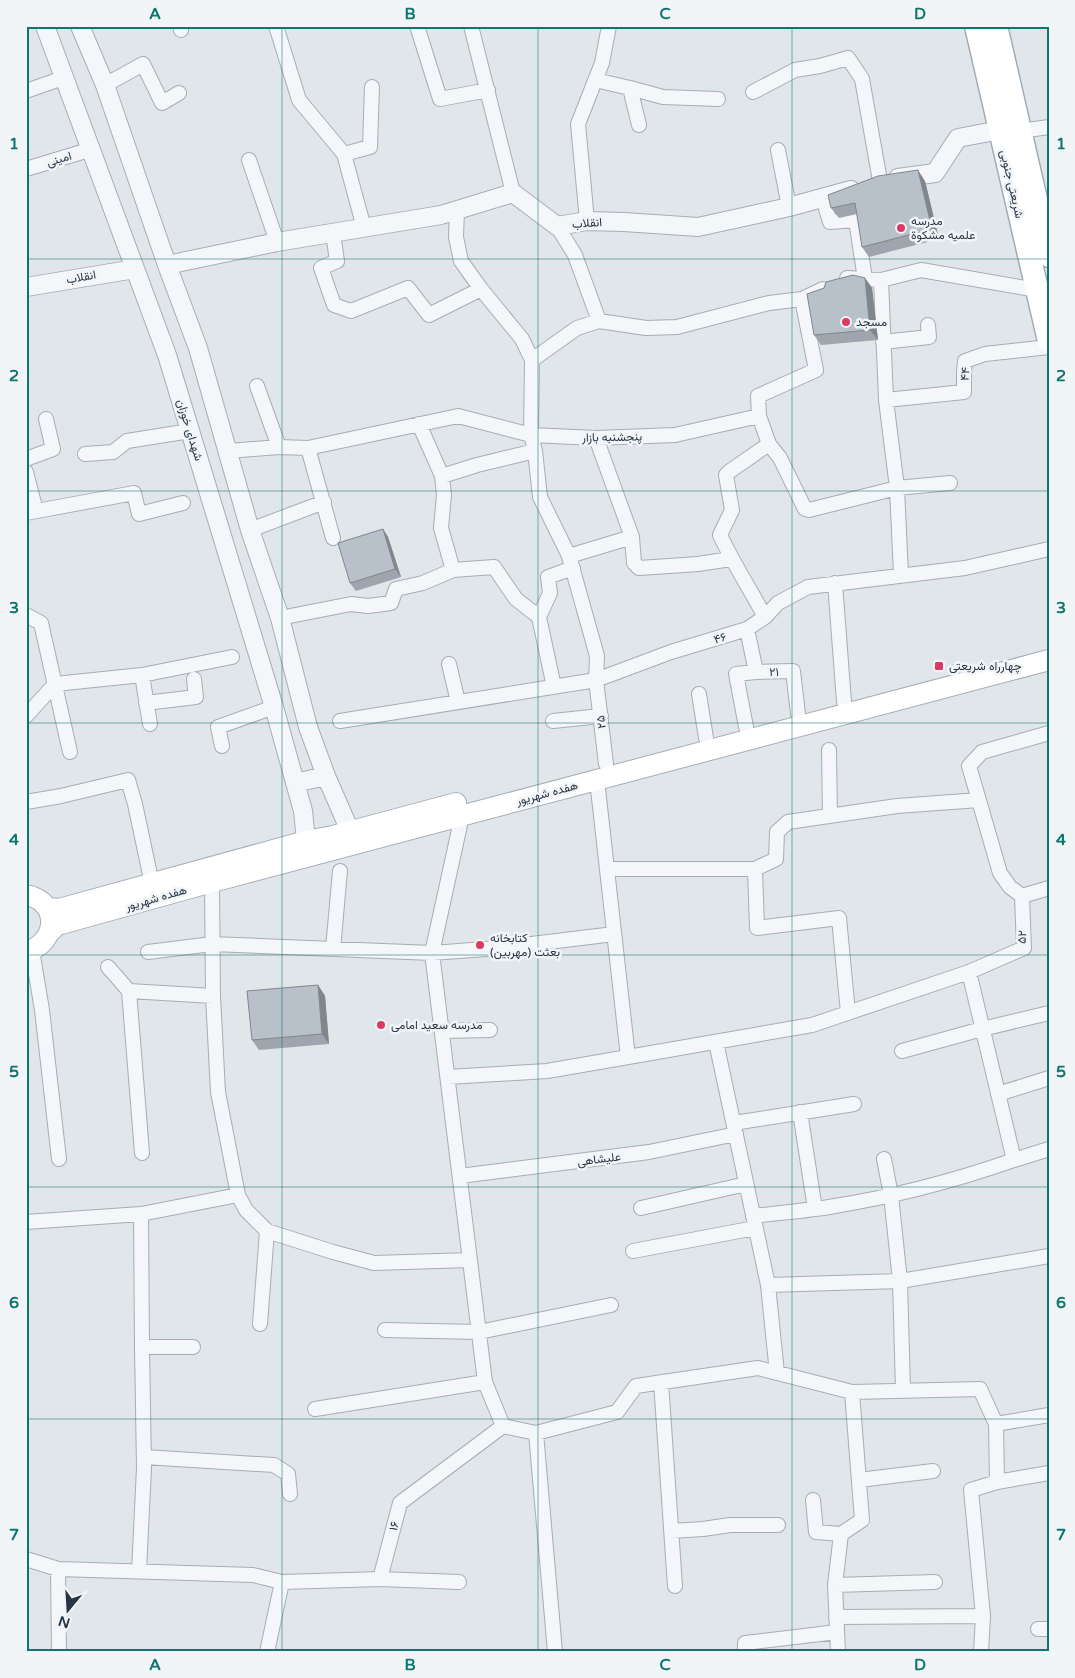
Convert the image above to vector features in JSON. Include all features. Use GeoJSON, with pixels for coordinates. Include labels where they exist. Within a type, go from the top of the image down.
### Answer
{"type":"FeatureCollection","features":[{"type":"Feature","properties":{"kind":"main road","name":"شریعتی جنوبی"},"geometry":{"type":"LineString","coordinates":[[976,26],[1049,256]]}},
{"type":"Feature","properties":{"kind":"main road","name":"شریعتی جنوبی"},"geometry":{"type":"LineString","coordinates":[[996,26],[1010,131],[1037,290],[1049,341]]}},
{"type":"Feature","properties":{"kind":"main road","name":"هفده شهریور"},"geometry":{"type":"LineString","coordinates":[[29,951],[43,944],[49,933],[56,926],[62,924],[462,816],[706,738],[1049,646]]}},
{"type":"Feature","properties":{"kind":"main road","name":"هفده شهریور"},"geometry":{"type":"LineString","coordinates":[[47,908],[59,909],[306,841],[602,772],[1049,660]]}},
{"type":"Feature","properties":{"kind":"main road"},"geometry":{"type":"LineString","coordinates":[[26,895],[41,901],[47,908],[51,927],[49,933]]}},
{"type":"Feature","properties":{"kind":"street","name":"شهدای خوزان"},"geometry":{"type":"LineString","coordinates":[[45,26],[66,77],[167,355],[274,707],[303,811],[306,841]]}},
{"type":"Feature","properties":{"kind":"street"},"geometry":{"type":"LineString","coordinates":[[80,26],[105,85],[167,266],[198,348],[250,530],[280,618],[308,727],[326,776],[350,831]]}},
{"type":"Feature","properties":{"kind":"street"},"geometry":{"type":"LineString","coordinates":[[276,26],[299,100],[344,154],[364,228]]}},
{"type":"Feature","properties":{"kind":"street"},"geometry":{"type":"LineString","coordinates":[[418,26],[440,99],[488,90]]}},
{"type":"Feature","properties":{"kind":"street"},"geometry":{"type":"LineString","coordinates":[[167,266],[277,242],[441,215],[513,193],[471,26]]}},
{"type":"Feature","properties":{"kind":"street"},"geometry":{"type":"LineString","coordinates":[[587,221],[578,124],[602,63],[609,26]]}},
{"type":"Feature","properties":{"kind":"street"},"geometry":{"type":"LineString","coordinates":[[753,92],[795,70],[820,66],[848,58],[862,79],[880,181]]}},
{"type":"Feature","properties":{"kind":"street"},"geometry":{"type":"LineString","coordinates":[[105,85],[143,64],[162,103],[179,93]]}},
{"type":"Feature","properties":{"kind":"street"},"geometry":{"type":"LineString","coordinates":[[26,91],[66,77]]}},
{"type":"Feature","properties":{"kind":"street"},"geometry":{"type":"LineString","coordinates":[[595,80],[663,97],[718,99]]}},
{"type":"Feature","properties":{"kind":"street"},"geometry":{"type":"LineString","coordinates":[[344,154],[370,147],[372,87]]}},
{"type":"Feature","properties":{"kind":"street"},"geometry":{"type":"LineString","coordinates":[[630,88],[639,125]]}},
{"type":"Feature","properties":{"kind":"street"},"geometry":{"type":"LineString","coordinates":[[1010,131],[1049,127]]}},
{"type":"Feature","properties":{"kind":"street","name":"انقلاب"},"geometry":{"type":"LineString","coordinates":[[513,193],[557,226],[587,221],[698,227],[822,199],[880,181],[935,173],[958,138],[1010,131]]}},
{"type":"Feature","properties":{"kind":"street","name":"امینی"},"geometry":{"type":"LineString","coordinates":[[26,169],[92,149]]}},
{"type":"Feature","properties":{"kind":"street"},"geometry":{"type":"LineString","coordinates":[[778,150],[789,207]]}},
{"type":"Feature","properties":{"kind":"street"},"geometry":{"type":"LineString","coordinates":[[249,160],[277,242]]}},
{"type":"Feature","properties":{"kind":"street"},"geometry":{"type":"LineString","coordinates":[[822,199],[830,222],[856,220],[865,279]]}},
{"type":"Feature","properties":{"kind":"street"},"geometry":{"type":"LineString","coordinates":[[457,210],[456,237],[462,262],[481,289],[522,339],[532,360],[577,328],[599,321],[646,328],[677,327],[769,303],[802,300],[848,277],[881,280],[921,270],[1037,290]]}},
{"type":"Feature","properties":{"kind":"street"},"geometry":{"type":"LineString","coordinates":[[557,226],[575,255],[599,321]]}},
{"type":"Feature","properties":{"kind":"street"},"geometry":{"type":"LineString","coordinates":[[332,233],[337,262],[321,268],[334,305],[352,311],[408,288],[429,315],[481,289]]}},
{"type":"Feature","properties":{"kind":"street","name":"انقلاب"},"geometry":{"type":"LineString","coordinates":[[26,287],[136,269]]}},
{"type":"Feature","properties":{"kind":"street"},"geometry":{"type":"LineString","coordinates":[[881,280],[886,400],[897,488],[901,575],[965,568],[1049,548]]}},
{"type":"Feature","properties":{"kind":"street"},"geometry":{"type":"LineString","coordinates":[[802,300],[816,370],[758,396],[759,416],[769,444],[780,458],[805,509],[810,510],[897,488],[950,483]]}},
{"type":"Feature","properties":{"kind":"street"},"geometry":{"type":"LineString","coordinates":[[883,342],[929,337],[928,325]]}},
{"type":"Feature","properties":{"kind":"street","name":"۴۴"},"geometry":{"type":"LineString","coordinates":[[886,400],[964,392],[966,361],[986,354],[1049,347]]}},
{"type":"Feature","properties":{"kind":"street","name":"۲۵"},"geometry":{"type":"LineString","coordinates":[[532,360],[531,435],[535,451],[540,497],[571,562],[597,656],[596,680],[601,716],[607,869],[628,1057]]}},
{"type":"Feature","properties":{"kind":"street"},"geometry":{"type":"LineString","coordinates":[[257,386],[278,447]]}},
{"type":"Feature","properties":{"kind":"street","name":"پنجشنبه بازار"},"geometry":{"type":"LineString","coordinates":[[228,451],[278,447],[308,448],[458,416],[531,435],[596,438],[675,435],[759,416]]}},
{"type":"Feature","properties":{"kind":"street"},"geometry":{"type":"LineString","coordinates":[[26,459],[52,448],[46,418]]}},
{"type":"Feature","properties":{"kind":"street"},"geometry":{"type":"LineString","coordinates":[[419,424],[442,476],[444,495],[441,528],[453,570]]}},
{"type":"Feature","properties":{"kind":"street"},"geometry":{"type":"LineString","coordinates":[[85,454],[113,452],[127,441],[190,431]]}},
{"type":"Feature","properties":{"kind":"street"},"geometry":{"type":"LineString","coordinates":[[596,438],[632,537],[634,564],[639,568],[698,564],[731,559]]}},
{"type":"Feature","properties":{"kind":"street"},"geometry":{"type":"LineString","coordinates":[[765,617],[731,559],[720,535],[732,510],[726,475],[730,470],[769,444]]}},
{"type":"Feature","properties":{"kind":"street"},"geometry":{"type":"LineString","coordinates":[[308,448],[334,538]]}},
{"type":"Feature","properties":{"kind":"street"},"geometry":{"type":"LineString","coordinates":[[442,476],[477,465],[535,451]]}},
{"type":"Feature","properties":{"kind":"street"},"geometry":{"type":"LineString","coordinates":[[26,472],[31,512],[134,493],[139,514],[184,503]]}},
{"type":"Feature","properties":{"kind":"street"},"geometry":{"type":"LineString","coordinates":[[250,530],[324,502]]}},
{"type":"Feature","properties":{"kind":"street"},"geometry":{"type":"LineString","coordinates":[[538,617],[550,593],[548,577],[571,562],[632,537]]}},
{"type":"Feature","properties":{"kind":"street"},"geometry":{"type":"LineString","coordinates":[[280,618],[351,604],[368,606],[391,603],[396,589],[423,583],[453,570],[494,567],[516,599],[538,617],[554,687]]}},
{"type":"Feature","properties":{"kind":"street","name":"۴۶"},"geometry":{"type":"LineString","coordinates":[[340,721],[596,680],[671,652],[747,629],[765,617],[778,603],[808,587],[901,575]]}},
{"type":"Feature","properties":{"kind":"street"},"geometry":{"type":"LineString","coordinates":[[835,583],[844,702]]}},
{"type":"Feature","properties":{"kind":"street"},"geometry":{"type":"LineString","coordinates":[[26,615],[41,623],[70,752]]}},
{"type":"Feature","properties":{"kind":"street","name":"۲۱"},"geometry":{"type":"LineString","coordinates":[[747,629],[756,672],[793,671],[798,714]]}},
{"type":"Feature","properties":{"kind":"street"},"geometry":{"type":"LineString","coordinates":[[26,716],[55,684],[142,675],[232,657]]}},
{"type":"Feature","properties":{"kind":"street"},"geometry":{"type":"LineString","coordinates":[[449,664],[458,702]]}},
{"type":"Feature","properties":{"kind":"street"},"geometry":{"type":"LineString","coordinates":[[746,727],[736,674],[756,672]]}},
{"type":"Feature","properties":{"kind":"street"},"geometry":{"type":"LineString","coordinates":[[142,675],[150,724]]}},
{"type":"Feature","properties":{"kind":"street"},"geometry":{"type":"LineString","coordinates":[[146,703],[196,697],[194,680]]}},
{"type":"Feature","properties":{"kind":"street"},"geometry":{"type":"LineString","coordinates":[[699,694],[706,738]]}},
{"type":"Feature","properties":{"kind":"street"},"geometry":{"type":"LineString","coordinates":[[222,746],[218,727],[274,707]]}},
{"type":"Feature","properties":{"kind":"street"},"geometry":{"type":"LineString","coordinates":[[553,721],[601,716]]}},
{"type":"Feature","properties":{"kind":"street"},"geometry":{"type":"LineString","coordinates":[[1049,733],[982,752],[969,766],[1000,873],[1010,887],[1022,896],[1049,888]]}},
{"type":"Feature","properties":{"kind":"street"},"geometry":{"type":"LineString","coordinates":[[829,750],[830,816]]}},
{"type":"Feature","properties":{"kind":"street"},"geometry":{"type":"LineString","coordinates":[[295,783],[326,776]]}},
{"type":"Feature","properties":{"kind":"street"},"geometry":{"type":"LineString","coordinates":[[26,802],[61,796],[128,780],[152,884]]}},
{"type":"Feature","properties":{"kind":"street"},"geometry":{"type":"LineString","coordinates":[[607,869],[755,869],[776,859],[777,832],[788,822],[897,806],[979,800]]}},
{"type":"Feature","properties":{"kind":"street"},"geometry":{"type":"LineString","coordinates":[[462,816],[432,953],[485,1382],[503,1426],[536,1432],[617,1412],[636,1386],[758,1368],[852,1392],[980,1389],[996,1424],[997,1482]]}},
{"type":"Feature","properties":{"kind":"street"},"geometry":{"type":"LineString","coordinates":[[755,869],[757,928],[839,918],[848,1013]]}},
{"type":"Feature","properties":{"kind":"street"},"geometry":{"type":"LineString","coordinates":[[333,949],[340,871]]}},
{"type":"Feature","properties":{"kind":"street"},"geometry":{"type":"LineString","coordinates":[[212,882],[213,996],[218,1092],[238,1195],[246,1210],[267,1231],[333,1252],[374,1262],[470,1260]]}},
{"type":"Feature","properties":{"kind":"street","name":"۵۲"},"geometry":{"type":"LineString","coordinates":[[969,972],[1024,948],[1022,896]]}},
{"type":"Feature","properties":{"kind":"street"},"geometry":{"type":"LineString","coordinates":[[148,952],[212,944],[432,953],[499,948],[614,934]]}},
{"type":"Feature","properties":{"kind":"street"},"geometry":{"type":"LineString","coordinates":[[29,951],[42,1010],[59,1159]]}},
{"type":"Feature","properties":{"kind":"street"},"geometry":{"type":"LineString","coordinates":[[108,966],[130,991],[142,1153]]}},
{"type":"Feature","properties":{"kind":"street"},"geometry":{"type":"LineString","coordinates":[[448,1077],[548,1071],[812,1025],[969,972],[1014,1160]]}},
{"type":"Feature","properties":{"kind":"street"},"geometry":{"type":"LineString","coordinates":[[130,991],[213,996]]}},
{"type":"Feature","properties":{"kind":"street"},"geometry":{"type":"LineString","coordinates":[[902,1051],[1049,1012]]}},
{"type":"Feature","properties":{"kind":"street"},"geometry":{"type":"LineString","coordinates":[[442,1031],[490,1030]]}},
{"type":"Feature","properties":{"kind":"street"},"geometry":{"type":"LineString","coordinates":[[716,1042],[768,1285],[777,1373]]}},
{"type":"Feature","properties":{"kind":"street"},"geometry":{"type":"LineString","coordinates":[[998,1094],[1049,1078]]}},
{"type":"Feature","properties":{"kind":"street","name":"علیشاهی"},"geometry":{"type":"LineString","coordinates":[[460,1176],[649,1152],[800,1112],[854,1104]]}},
{"type":"Feature","properties":{"kind":"street"},"geometry":{"type":"LineString","coordinates":[[800,1112],[815,1208]]}},
{"type":"Feature","properties":{"kind":"street"},"geometry":{"type":"LineString","coordinates":[[633,1251],[815,1208],[891,1195],[972,1175],[1049,1148]]}},
{"type":"Feature","properties":{"kind":"street"},"geometry":{"type":"LineString","coordinates":[[884,1159],[891,1195],[900,1281],[903,1390]]}},
{"type":"Feature","properties":{"kind":"street"},"geometry":{"type":"LineString","coordinates":[[641,1208],[746,1184]]}},
{"type":"Feature","properties":{"kind":"street"},"geometry":{"type":"LineString","coordinates":[[26,1222],[141,1214],[238,1195]]}},
{"type":"Feature","properties":{"kind":"street"},"geometry":{"type":"LineString","coordinates":[[139,1571],[144,1457],[141,1214]]}},
{"type":"Feature","properties":{"kind":"street"},"geometry":{"type":"LineString","coordinates":[[260,1324],[267,1231]]}},
{"type":"Feature","properties":{"kind":"street"},"geometry":{"type":"LineString","coordinates":[[768,1285],[900,1281],[1049,1256]]}},
{"type":"Feature","properties":{"kind":"street"},"geometry":{"type":"LineString","coordinates":[[385,1330],[479,1332],[611,1305]]}},
{"type":"Feature","properties":{"kind":"street"},"geometry":{"type":"LineString","coordinates":[[142,1347],[193,1347]]}},
{"type":"Feature","properties":{"kind":"street"},"geometry":{"type":"LineString","coordinates":[[314,1409],[485,1382]]}},
{"type":"Feature","properties":{"kind":"street"},"geometry":{"type":"LineString","coordinates":[[661,1382],[675,1586]]}},
{"type":"Feature","properties":{"kind":"street"},"geometry":{"type":"LineString","coordinates":[[813,1500],[816,1532],[841,1534],[862,1520],[852,1392]]}},
{"type":"Feature","properties":{"kind":"street"},"geometry":{"type":"LineString","coordinates":[[996,1424],[1049,1415]]}},
{"type":"Feature","properties":{"kind":"street","name":"۱۶"},"geometry":{"type":"LineString","coordinates":[[380,1579],[400,1503],[503,1426]]}},
{"type":"Feature","properties":{"kind":"street"},"geometry":{"type":"LineString","coordinates":[[536,1432],[555,1652]]}},
{"type":"Feature","properties":{"kind":"street"},"geometry":{"type":"LineString","coordinates":[[144,1457],[274,1465],[288,1474],[290,1494]]}},
{"type":"Feature","properties":{"kind":"street"},"geometry":{"type":"LineString","coordinates":[[859,1480],[933,1471]]}},
{"type":"Feature","properties":{"kind":"street"},"geometry":{"type":"LineString","coordinates":[[981,1652],[983,1616],[970,1490],[997,1482],[1049,1474]]}},
{"type":"Feature","properties":{"kind":"street"},"geometry":{"type":"LineString","coordinates":[[671,1531],[730,1525],[778,1525]]}},
{"type":"Feature","properties":{"kind":"street"},"geometry":{"type":"LineString","coordinates":[[838,1652],[835,1585],[841,1534]]}},
{"type":"Feature","properties":{"kind":"street"},"geometry":{"type":"LineString","coordinates":[[26,1560],[58,1569],[253,1576],[282,1582],[380,1579],[459,1582]]}},
{"type":"Feature","properties":{"kind":"street"},"geometry":{"type":"LineString","coordinates":[[58,1569],[59,1652]]}},
{"type":"Feature","properties":{"kind":"street"},"geometry":{"type":"LineString","coordinates":[[267,1652],[282,1582]]}},
{"type":"Feature","properties":{"kind":"street"},"geometry":{"type":"LineString","coordinates":[[835,1585],[934,1582]]}},
{"type":"Feature","properties":{"kind":"street"},"geometry":{"type":"LineString","coordinates":[[836,1617],[983,1616]]}},
{"type":"Feature","properties":{"kind":"street"},"geometry":{"type":"LineString","coordinates":[[745,1652],[745,1643],[837,1632]]}},
{"type":"Feature","properties":{"kind":"building","name":"مدرسه علمیه مشکوة"},"geometry":{"type":"Polygon","coordinates":[[[918,170],[932,229],[862,247],[855,203],[831,208],[828,195],[878,176],[918,170]]]}},
{"type":"Feature","properties":{"kind":"building","name":"مسجد"},"geometry":{"type":"Polygon","coordinates":[[[853,275],[865,278],[870,330],[814,335],[807,294],[824,288],[826,282],[853,275]]]}},
{"type":"Feature","properties":{"kind":"building"},"geometry":{"type":"Polygon","coordinates":[[[383,529],[395,569],[350,583],[338,543],[383,529]]]}},
{"type":"Feature","properties":{"kind":"building"},"geometry":{"type":"Polygon","coordinates":[[[318,985],[322,1034],[252,1040],[247,991],[318,985]]]}},
{"type":"Feature","properties":{"kind":"place","name":"مدرسه علمیه مشکوة"},"geometry":{"type":"Point","coordinates":[901,228]}},
{"type":"Feature","properties":{"kind":"place","name":"مسجد"},"geometry":{"type":"Point","coordinates":[846,322]}},
{"type":"Feature","properties":{"kind":"place","name":"چهارراه شریعتی"},"geometry":{"type":"Point","coordinates":[939,666]}},
{"type":"Feature","properties":{"kind":"place","name":"کتابخانه بعثت (مهربین)"},"geometry":{"type":"Point","coordinates":[480,945]}},
{"type":"Feature","properties":{"kind":"place","name":"مدرسه سعید امامی"},"geometry":{"type":"Point","coordinates":[381,1025]}}]}
